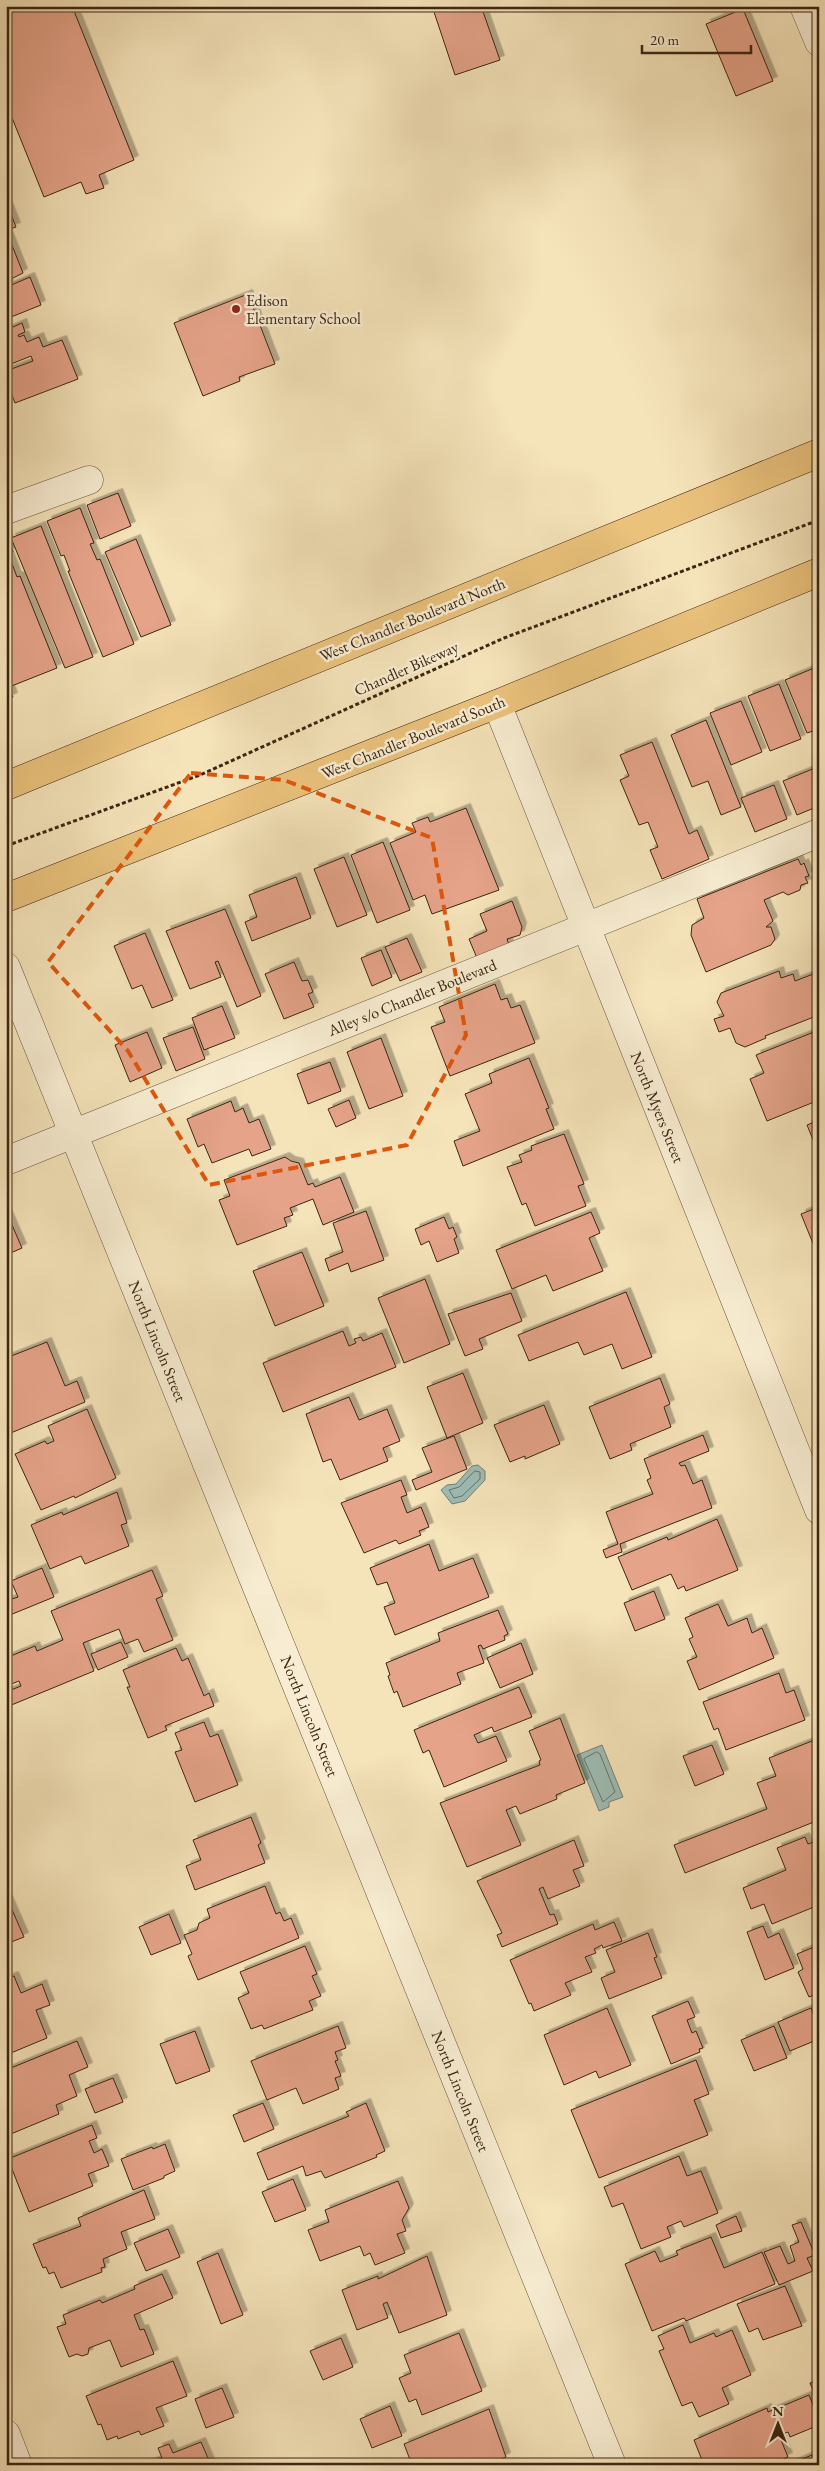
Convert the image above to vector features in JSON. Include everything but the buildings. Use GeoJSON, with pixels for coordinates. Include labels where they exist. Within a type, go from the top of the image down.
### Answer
{"type":"FeatureCollection","features":[{"type":"Feature","properties":{"kind":"main road","name":"West Chandler Boulevard North"},"geometry":{"type":"LineString","coordinates":[[6,786],[819,453]]}},
{"type":"Feature","properties":{"kind":"main road","name":"West Chandler Boulevard South"},"geometry":{"type":"LineString","coordinates":[[6,898],[497,704],[819,572]]}},
{"type":"Feature","properties":{"kind":"street"},"geometry":{"type":"LineString","coordinates":[[804,6],[819,42]]}},
{"type":"Feature","properties":{"kind":"street"},"geometry":{"type":"LineString","coordinates":[[6,510],[89,480]]}},
{"type":"Feature","properties":{"kind":"street","name":"North Myers Street"},"geometry":{"type":"LineString","coordinates":[[497,704],[819,1510]]}},
{"type":"Feature","properties":{"kind":"street","name":"Alley s/o Chandler Boulevard"},"geometry":{"type":"LineString","coordinates":[[6,1161],[819,833]]}},
{"type":"Feature","properties":{"kind":"street","name":"North Lincoln Street"},"geometry":{"type":"LineString","coordinates":[[6,968],[612,2465]]}},
{"type":"Feature","properties":{"kind":"street"},"geometry":{"type":"LineString","coordinates":[[6,2434],[18,2465]]}},
{"type":"Feature","properties":{"kind":"path","name":"Chandler Bikeway"},"geometry":{"type":"LineString","coordinates":[[6,846],[200,775],[504,638],[819,520]]}},
{"type":"Feature","properties":{"kind":"highlighted area"},"geometry":{"type":"Polygon","coordinates":[[[191,773],[284,780],[432,838],[466,1035],[407,1145],[209,1185],[128,1051],[48,962],[191,773]]]}},
{"type":"Feature","properties":{"kind":"water"},"geometry":{"type":"Polygon","coordinates":[[[478,1465],[485,1471],[485,1480],[465,1501],[452,1504],[441,1490],[447,1485],[456,1484],[472,1466],[478,1465]]]}},
{"type":"Feature","properties":{"kind":"water"},"geometry":{"type":"Polygon","coordinates":[[[602,1745],[623,1797],[609,1802],[609,1807],[599,1811],[577,1755],[602,1745]]]}},
{"type":"Feature","properties":{"kind":"place","name":"Edison Elementary School"},"geometry":{"type":"Point","coordinates":[236,309]}}]}
